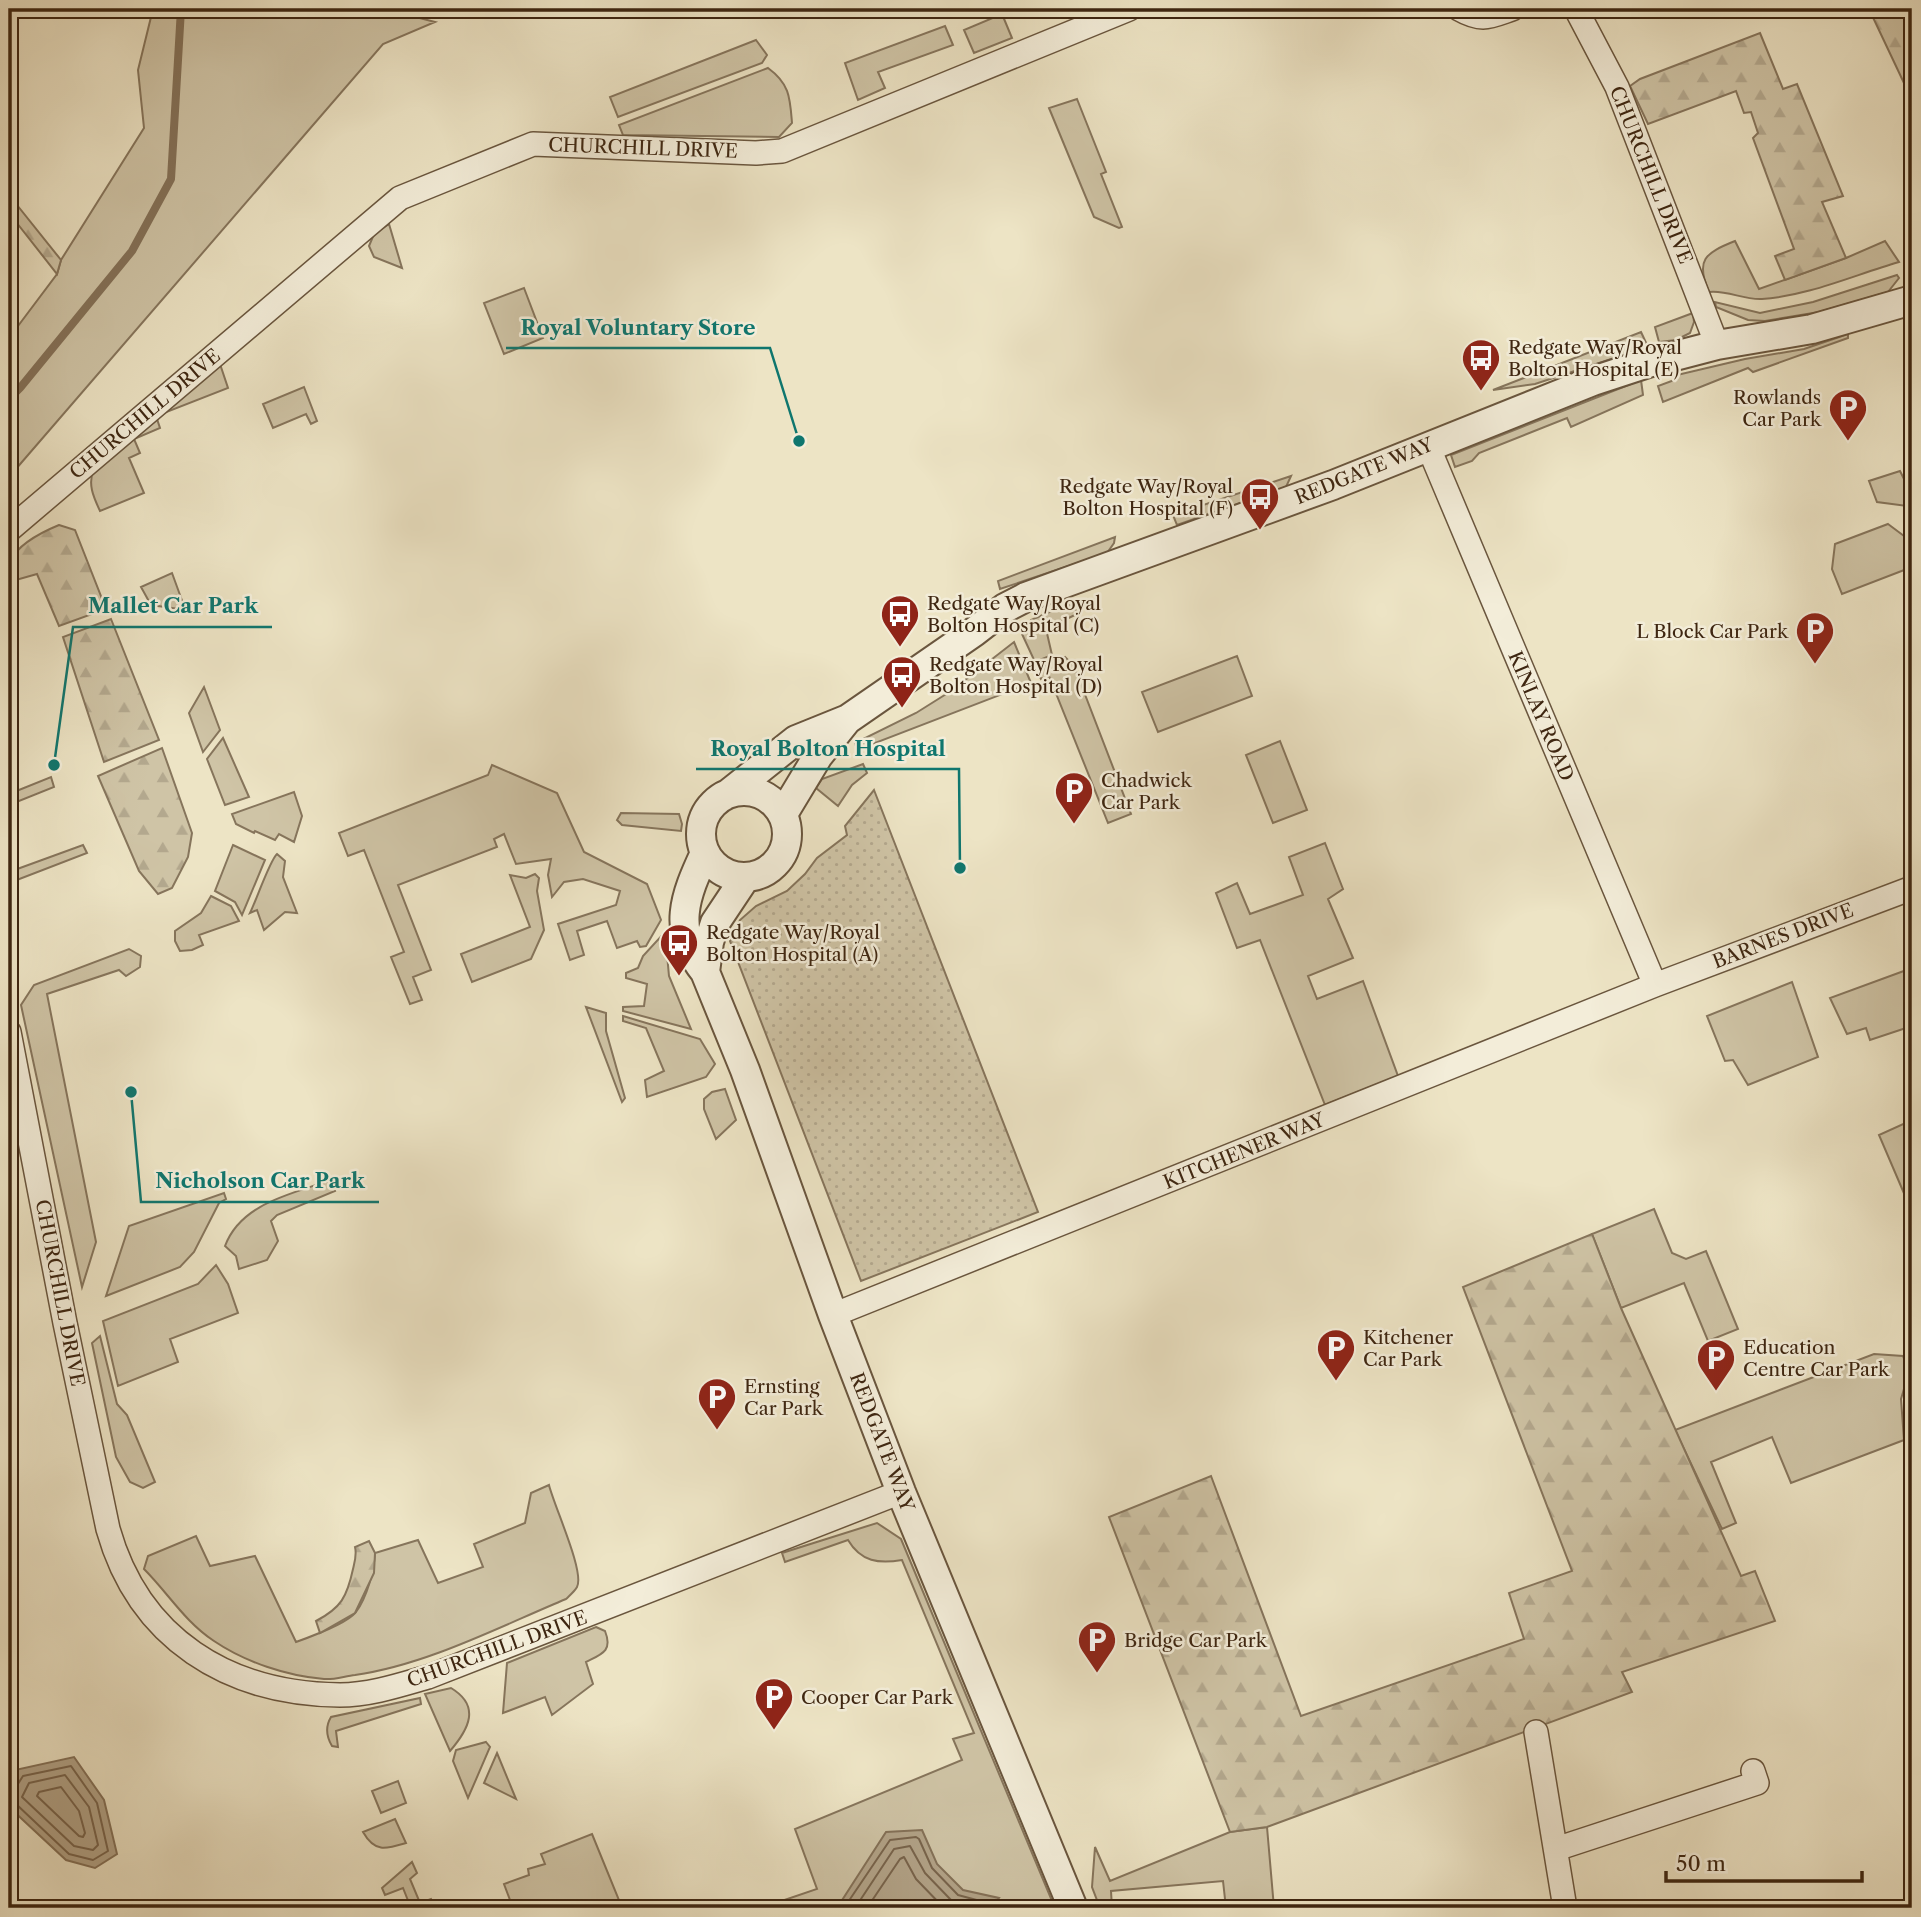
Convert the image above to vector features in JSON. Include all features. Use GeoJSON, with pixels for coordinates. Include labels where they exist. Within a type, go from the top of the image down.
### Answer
{"type":"FeatureCollection","features":[{"type":"Feature","properties":{"kind":"street","name":"CHURCHILL DRIVE"},"geometry":{"type":"LineString","coordinates":[[9,530],[400,198],[533,144],[756,153],[782,151],[1129,9]]}},
{"type":"Feature","properties":{"kind":"street"},"geometry":{"type":"LineString","coordinates":[[1459,9],[1473,17],[1487,18],[1512,9]]}},
{"type":"Feature","properties":{"kind":"street","name":"CHURCHILL DRIVE"},"geometry":{"type":"LineString","coordinates":[[1576,9],[1617,87],[1717,345]]}},
{"type":"Feature","properties":{"kind":"street","name":"REDGATE WAY"},"geometry":{"type":"LineString","coordinates":[[1073,1908],[901,1492],[833,1315],[746,1070],[705,972],[694,958],[684,919],[684,904],[705,853],[701,839],[707,813],[715,802],[796,740],[848,719],[1005,608],[1026,597],[1333,485],[1593,381],[1717,345],[1812,329],[1912,300]]}},
{"type":"Feature","properties":{"kind":"street","name":"KINLAY ROAD"},"geometry":{"type":"LineString","coordinates":[[1428,446],[1655,985]]}},
{"type":"Feature","properties":{"kind":"street","name":"REDGATE WAY"},"geometry":{"type":"LineString","coordinates":[[783,814],[818,756],[848,719]]}},
{"type":"Feature","properties":{"kind":"street"},"geometry":{"type":"LineString","coordinates":[[705,853],[721,871],[745,878],[760,875],[772,868],[781,857],[787,836],[783,814],[775,804],[765,796],[753,792],[728,794]]}},
{"type":"Feature","properties":{"kind":"street"},"geometry":{"type":"LineString","coordinates":[[705,972],[715,923],[745,878]]}},
{"type":"Feature","properties":{"kind":"street","name":"BARNES DRIVE"},"geometry":{"type":"LineString","coordinates":[[1655,985],[1912,888]]}},
{"type":"Feature","properties":{"kind":"street","name":"KITCHENER WAY"},"geometry":{"type":"LineString","coordinates":[[833,1315],[1655,985]]}},
{"type":"Feature","properties":{"kind":"street","name":"CHURCHILL DRIVE"},"geometry":{"type":"LineString","coordinates":[[9,1032],[65,1323],[116,1557],[137,1597],[164,1630],[197,1656],[263,1686],[342,1695],[380,1690],[428,1677],[474,1660],[901,1492]]}},
{"type":"Feature","properties":{"kind":"street"},"geometry":{"type":"LineString","coordinates":[[1536,1732],[1565,1908]]}},
{"type":"Feature","properties":{"kind":"street"},"geometry":{"type":"LineString","coordinates":[[1556,1849],[1757,1783],[1753,1771]]}},
{"type":"Feature","properties":{"kind":"green space"},"geometry":{"type":"Polygon","coordinates":[[[155,9],[385,9],[435,22],[383,44],[9,477],[9,338],[57,274],[61,260],[144,128],[138,70],[155,9]]]}},
{"type":"Feature","properties":{"kind":"green space"},"geometry":{"type":"Polygon","coordinates":[[[1869,9],[1912,9],[1912,100],[1869,9]]]}},
{"type":"Feature","properties":{"kind":"green space"},"geometry":{"type":"Polygon","coordinates":[[[1002,14],[1012,38],[974,53],[964,30],[1002,14]]]}},
{"type":"Feature","properties":{"kind":"green space"},"geometry":{"type":"Polygon","coordinates":[[[945,26],[953,45],[878,72],[885,88],[858,100],[845,63],[945,26]]]}},
{"type":"Feature","properties":{"kind":"green space"},"geometry":{"type":"Polygon","coordinates":[[[1760,33],[1783,89],[1797,84],[1843,196],[1822,202],[1846,258],[1785,280],[1775,256],[1794,249],[1753,138],[1758,133],[1751,112],[1744,113],[1736,91],[1648,124],[1630,86],[1640,79],[1760,33]]]}},
{"type":"Feature","properties":{"kind":"green space"},"geometry":{"type":"Polygon","coordinates":[[[756,40],[767,55],[762,63],[618,117],[610,97],[756,40]]]}},
{"type":"Feature","properties":{"kind":"green space"},"geometry":{"type":"Polygon","coordinates":[[[768,68],[785,86],[791,106],[792,123],[779,137],[623,135],[619,125],[768,68]]]}},
{"type":"Feature","properties":{"kind":"green space"},"geometry":{"type":"Polygon","coordinates":[[[1077,99],[1106,172],[1101,174],[1122,227],[1094,217],[1049,108],[1077,99]]]}},
{"type":"Feature","properties":{"kind":"green space"},"geometry":{"type":"Polygon","coordinates":[[[9,195],[61,260],[57,274],[9,213],[9,195]]]}},
{"type":"Feature","properties":{"kind":"green space"},"geometry":{"type":"Polygon","coordinates":[[[389,224],[402,268],[374,257],[369,246],[374,234],[389,224]]]}},
{"type":"Feature","properties":{"kind":"green space"},"geometry":{"type":"Polygon","coordinates":[[[1735,241],[1759,289],[1885,241],[1899,262],[1814,289],[1779,297],[1755,299],[1723,292],[1709,292],[1703,272],[1706,259],[1716,250],[1735,241]]]}},
{"type":"Feature","properties":{"kind":"green space"},"geometry":{"type":"Polygon","coordinates":[[[1897,275],[1899,278],[1888,292],[1819,312],[1765,321],[1748,320],[1716,307],[1715,302],[1760,313],[1813,302],[1897,275]]]}},
{"type":"Feature","properties":{"kind":"green space"},"geometry":{"type":"Polygon","coordinates":[[[524,288],[543,338],[504,354],[484,303],[524,288]]]}},
{"type":"Feature","properties":{"kind":"green space"},"geometry":{"type":"Polygon","coordinates":[[[1693,313],[1694,322],[1690,333],[1676,340],[1659,342],[1655,327],[1693,313]]]}},
{"type":"Feature","properties":{"kind":"green space"},"geometry":{"type":"Polygon","coordinates":[[[1641,332],[1648,347],[1535,384],[1493,390],[1641,332]]]}},
{"type":"Feature","properties":{"kind":"green space"},"geometry":{"type":"Polygon","coordinates":[[[1848,334],[1848,338],[1753,372],[1748,368],[1663,402],[1658,386],[1677,379],[1677,375],[1804,349],[1848,334]]]}},
{"type":"Feature","properties":{"kind":"green space"},"geometry":{"type":"Polygon","coordinates":[[[220,364],[228,388],[156,416],[160,428],[134,439],[140,453],[129,458],[144,493],[100,511],[91,485],[94,469],[154,415],[220,364]]]}},
{"type":"Feature","properties":{"kind":"green space"},"geometry":{"type":"Polygon","coordinates":[[[1641,380],[1643,395],[1571,427],[1567,418],[1479,453],[1472,461],[1455,467],[1451,455],[1641,380]]]}},
{"type":"Feature","properties":{"kind":"green space"},"geometry":{"type":"Polygon","coordinates":[[[304,387],[317,421],[311,424],[306,414],[273,428],[263,404],[304,387]]]}},
{"type":"Feature","properties":{"kind":"green space"},"geometry":{"type":"Polygon","coordinates":[[[1900,471],[1911,493],[1910,503],[1907,506],[1877,502],[1869,481],[1900,471]]]}},
{"type":"Feature","properties":{"kind":"green space"},"geometry":{"type":"Polygon","coordinates":[[[1291,476],[1286,487],[1177,525],[1173,515],[1291,476]]]}},
{"type":"Feature","properties":{"kind":"green space"},"geometry":{"type":"Polygon","coordinates":[[[1888,524],[1912,542],[1912,567],[1842,594],[1832,569],[1835,544],[1888,524]]]}},
{"type":"Feature","properties":{"kind":"green space"},"geometry":{"type":"Polygon","coordinates":[[[59,525],[75,530],[106,609],[59,626],[37,574],[9,582],[8,568],[14,555],[25,544],[59,525]]]}},
{"type":"Feature","properties":{"kind":"green space"},"geometry":{"type":"Polygon","coordinates":[[[1115,537],[1107,553],[1000,589],[998,581],[1115,537]]]}},
{"type":"Feature","properties":{"kind":"green space"},"geometry":{"type":"Polygon","coordinates":[[[172,573],[184,606],[179,609],[151,605],[141,587],[172,573]]]}},
{"type":"Feature","properties":{"kind":"green space"},"geometry":{"type":"Polygon","coordinates":[[[1068,604],[1079,613],[1046,629],[1052,655],[1035,662],[1022,634],[1031,620],[1068,604]]]}},
{"type":"Feature","properties":{"kind":"green space"},"geometry":{"type":"Polygon","coordinates":[[[111,619],[159,740],[104,762],[63,637],[111,619]]]}},
{"type":"Feature","properties":{"kind":"green space"},"geometry":{"type":"Polygon","coordinates":[[[1014,642],[1031,683],[857,750],[855,743],[916,713],[951,691],[1014,642]]]}},
{"type":"Feature","properties":{"kind":"green space"},"geometry":{"type":"Polygon","coordinates":[[[1237,656],[1252,696],[1158,732],[1142,692],[1237,656]]]}},
{"type":"Feature","properties":{"kind":"green space"},"geometry":{"type":"Polygon","coordinates":[[[1065,657],[1074,666],[1131,814],[1108,823],[1049,676],[1041,679],[1036,669],[1065,657]]]}},
{"type":"Feature","properties":{"kind":"green space"},"geometry":{"type":"Polygon","coordinates":[[[204,687],[220,730],[203,752],[189,713],[204,687]]]}},
{"type":"Feature","properties":{"kind":"green space"},"geometry":{"type":"Polygon","coordinates":[[[223,738],[249,797],[225,805],[207,759],[223,738]]]}},
{"type":"Feature","properties":{"kind":"green space"},"geometry":{"type":"Polygon","coordinates":[[[1280,741],[1307,810],[1273,823],[1246,755],[1280,741]]]}},
{"type":"Feature","properties":{"kind":"green space"},"geometry":{"type":"Polygon","coordinates":[[[162,748],[192,833],[188,857],[172,888],[158,894],[139,871],[98,776],[162,748]]]}},
{"type":"Feature","properties":{"kind":"green space"},"geometry":{"type":"Polygon","coordinates":[[[863,764],[867,773],[852,785],[838,806],[816,788],[822,779],[863,764]]]}},
{"type":"Feature","properties":{"kind":"green space"},"geometry":{"type":"Polygon","coordinates":[[[492,765],[557,793],[584,852],[647,884],[661,920],[646,946],[640,947],[637,941],[617,948],[607,921],[577,931],[584,955],[570,960],[558,924],[616,905],[620,891],[583,879],[564,882],[552,897],[548,875],[551,859],[516,864],[504,834],[494,839],[497,847],[398,885],[431,970],[413,977],[422,1000],[410,1004],[391,957],[404,952],[364,850],[348,856],[339,833],[488,775],[492,765]]]}},
{"type":"Feature","properties":{"kind":"green space"},"geometry":{"type":"Polygon","coordinates":[[[51,777],[54,787],[9,805],[9,794],[51,777]]]}},
{"type":"Feature","properties":{"kind":"green space"},"geometry":{"type":"Polygon","coordinates":[[[874,790],[1038,1212],[861,1281],[730,941],[740,920],[756,906],[787,891],[817,858],[847,835],[845,826],[874,790]]]}},
{"type":"Feature","properties":{"kind":"green space"},"geometry":{"type":"Polygon","coordinates":[[[294,792],[302,816],[294,842],[279,834],[275,840],[236,824],[232,814],[294,792]]]}},
{"type":"Feature","properties":{"kind":"green space"},"geometry":{"type":"Polygon","coordinates":[[[621,813],[679,814],[681,831],[622,825],[617,820],[621,813]]]}},
{"type":"Feature","properties":{"kind":"green space"},"geometry":{"type":"Polygon","coordinates":[[[1325,843],[1343,889],[1328,899],[1353,958],[1308,976],[1317,999],[1363,981],[1398,1076],[1325,1105],[1260,940],[1237,948],[1216,893],[1237,883],[1250,914],[1303,895],[1289,857],[1325,843]]]}},
{"type":"Feature","properties":{"kind":"green space"},"geometry":{"type":"Polygon","coordinates":[[[83,845],[87,853],[9,883],[9,872],[83,845]]]}},
{"type":"Feature","properties":{"kind":"green space"},"geometry":{"type":"Polygon","coordinates":[[[233,845],[265,860],[242,915],[235,902],[215,891],[233,845]]]}},
{"type":"Feature","properties":{"kind":"green space"},"geometry":{"type":"Polygon","coordinates":[[[277,854],[285,861],[283,877],[297,913],[285,912],[264,930],[257,910],[250,913],[277,854]]]}},
{"type":"Feature","properties":{"kind":"green space"},"geometry":{"type":"Polygon","coordinates":[[[535,874],[539,878],[537,891],[544,930],[531,959],[472,982],[461,954],[530,927],[510,875],[526,878],[535,874]]]}},
{"type":"Feature","properties":{"kind":"green space"},"geometry":{"type":"Polygon","coordinates":[[[211,896],[231,906],[239,921],[199,935],[203,945],[180,951],[175,941],[175,931],[201,913],[211,896]]]}},
{"type":"Feature","properties":{"kind":"green space"},"geometry":{"type":"Polygon","coordinates":[[[665,932],[669,976],[691,1029],[623,1011],[623,1007],[644,1006],[647,984],[626,978],[626,973],[638,968],[643,956],[665,932]]]}},
{"type":"Feature","properties":{"kind":"green space"},"geometry":{"type":"Polygon","coordinates":[[[129,949],[141,956],[140,967],[126,976],[119,970],[47,994],[96,1242],[82,1287],[21,1005],[34,985],[129,949]]]}},
{"type":"Feature","properties":{"kind":"green space"},"geometry":{"type":"Polygon","coordinates":[[[1912,968],[1912,1026],[1870,1040],[1866,1028],[1847,1034],[1830,998],[1912,968]]]}},
{"type":"Feature","properties":{"kind":"green space"},"geometry":{"type":"Polygon","coordinates":[[[1792,982],[1818,1057],[1748,1085],[1733,1060],[1725,1061],[1707,1016],[1792,982]]]}},
{"type":"Feature","properties":{"kind":"green space"},"geometry":{"type":"Polygon","coordinates":[[[586,1007],[606,1013],[606,1031],[625,1098],[622,1102],[586,1007]]]}},
{"type":"Feature","properties":{"kind":"green space"},"geometry":{"type":"Polygon","coordinates":[[[623,1016],[700,1039],[715,1064],[706,1077],[647,1097],[645,1080],[664,1071],[646,1028],[623,1021],[623,1016]]]}},
{"type":"Feature","properties":{"kind":"green space"},"geometry":{"type":"Polygon","coordinates":[[[725,1089],[736,1120],[716,1139],[704,1109],[704,1099],[712,1092],[725,1089]]]}},
{"type":"Feature","properties":{"kind":"green space"},"geometry":{"type":"Polygon","coordinates":[[[1912,1120],[1912,1212],[1879,1135],[1912,1120]]]}},
{"type":"Feature","properties":{"kind":"green space"},"geometry":{"type":"Polygon","coordinates":[[[331,1180],[335,1191],[277,1215],[271,1221],[278,1241],[267,1260],[239,1269],[236,1256],[225,1246],[243,1220],[269,1202],[331,1180]]]}},
{"type":"Feature","properties":{"kind":"green space"},"geometry":{"type":"Polygon","coordinates":[[[224,1193],[226,1199],[219,1203],[194,1252],[180,1267],[106,1296],[129,1226],[224,1193]]]}},
{"type":"Feature","properties":{"kind":"green space"},"geometry":{"type":"Polygon","coordinates":[[[1654,1209],[1672,1253],[1686,1259],[1706,1251],[1738,1329],[1708,1341],[1684,1283],[1621,1308],[1592,1234],[1654,1209]]]}},
{"type":"Feature","properties":{"kind":"green space"},"geometry":{"type":"Polygon","coordinates":[[[1592,1234],[1621,1308],[1741,1576],[1755,1571],[1775,1621],[1622,1672],[1632,1692],[1267,1827],[1230,1832],[1109,1517],[1211,1476],[1301,1716],[1524,1639],[1509,1593],[1572,1571],[1463,1287],[1592,1234]]]}},
{"type":"Feature","properties":{"kind":"green space"},"geometry":{"type":"Polygon","coordinates":[[[216,1265],[228,1284],[238,1313],[170,1339],[178,1362],[118,1386],[103,1321],[198,1284],[216,1265]]]}},
{"type":"Feature","properties":{"kind":"green space"},"geometry":{"type":"Polygon","coordinates":[[[100,1336],[117,1404],[127,1415],[155,1482],[143,1488],[130,1482],[116,1457],[92,1343],[100,1336]]]}},
{"type":"Feature","properties":{"kind":"green space"},"geometry":{"type":"Polygon","coordinates":[[[1874,1354],[1903,1356],[1909,1372],[1901,1399],[1904,1440],[1791,1483],[1772,1437],[1711,1462],[1736,1523],[1722,1529],[1675,1430],[1874,1354]]]}},
{"type":"Feature","properties":{"kind":"green space"},"geometry":{"type":"Polygon","coordinates":[[[549,1485],[577,1568],[577,1587],[573,1592],[566,1599],[462,1644],[382,1670],[324,1679],[267,1667],[226,1649],[204,1633],[185,1616],[144,1569],[148,1556],[196,1536],[210,1566],[255,1556],[296,1642],[337,1625],[356,1612],[369,1584],[375,1553],[418,1540],[438,1583],[483,1567],[474,1544],[525,1523],[531,1493],[549,1485]]]}},
{"type":"Feature","properties":{"kind":"green space"},"geometry":{"type":"Polygon","coordinates":[[[877,1523],[901,1539],[1055,1908],[761,1908],[817,1889],[795,1829],[962,1760],[953,1739],[974,1733],[902,1560],[871,1560],[859,1553],[848,1540],[785,1562],[782,1553],[877,1523]]]}},
{"type":"Feature","properties":{"kind":"green space"},"geometry":{"type":"Polygon","coordinates":[[[369,1541],[375,1553],[374,1573],[355,1613],[320,1633],[316,1621],[342,1601],[348,1587],[356,1558],[355,1547],[369,1541]]]}},
{"type":"Feature","properties":{"kind":"green space"},"geometry":{"type":"Polygon","coordinates":[[[596,1627],[605,1631],[608,1643],[601,1654],[586,1662],[593,1684],[552,1715],[545,1697],[503,1713],[507,1663],[596,1627]]]}},
{"type":"Feature","properties":{"kind":"green space"},"geometry":{"type":"Polygon","coordinates":[[[451,1688],[466,1702],[469,1718],[467,1726],[450,1751],[425,1694],[451,1688]]]}},
{"type":"Feature","properties":{"kind":"green space"},"geometry":{"type":"Polygon","coordinates":[[[420,1698],[421,1704],[336,1731],[338,1747],[332,1746],[327,1735],[331,1717],[420,1698]]]}},
{"type":"Feature","properties":{"kind":"green space"},"geometry":{"type":"Polygon","coordinates":[[[486,1742],[490,1747],[468,1798],[453,1761],[456,1750],[486,1742]]]}},
{"type":"Feature","properties":{"kind":"green space"},"geometry":{"type":"Polygon","coordinates":[[[497,1753],[516,1799],[484,1783],[497,1753]]]}},
{"type":"Feature","properties":{"kind":"green space"},"geometry":{"type":"Polygon","coordinates":[[[398,1781],[406,1803],[381,1813],[372,1791],[398,1781]]]}},
{"type":"Feature","properties":{"kind":"green space"},"geometry":{"type":"Polygon","coordinates":[[[395,1819],[406,1843],[382,1848],[367,1839],[363,1832],[395,1819]]]}},
{"type":"Feature","properties":{"kind":"green space"},"geometry":{"type":"Polygon","coordinates":[[[1267,1827],[1274,1908],[1226,1908],[1223,1881],[1111,1891],[1112,1908],[1100,1908],[1092,1887],[1095,1847],[1110,1881],[1230,1832],[1267,1827]]]}},
{"type":"Feature","properties":{"kind":"green space"},"geometry":{"type":"Polygon","coordinates":[[[592,1834],[621,1905],[611,1908],[513,1908],[504,1884],[529,1875],[528,1869],[545,1864],[541,1854],[592,1834]]]}},
{"type":"Feature","properties":{"kind":"green space"},"geometry":{"type":"Polygon","coordinates":[[[412,1862],[417,1873],[410,1879],[420,1903],[431,1899],[434,1906],[441,1903],[443,1908],[411,1908],[403,1888],[385,1895],[382,1888],[412,1862]]]}},
{"type":"Feature","properties":{"kind":"water"},"geometry":{"type":"Polygon","coordinates":[[[74,1757],[104,1800],[117,1854],[95,1868],[66,1860],[9,1807],[9,1793],[15,1770],[74,1757]]]}},
{"type":"Feature","properties":{"kind":"water"},"geometry":{"type":"Polygon","coordinates":[[[922,1830],[937,1864],[963,1890],[999,1898],[991,1908],[837,1908],[886,1832],[922,1830]]]}},
{"type":"Feature","properties":{"kind":"waterway"},"geometry":{"type":"LineString","coordinates":[[9,399],[132,251],[171,179],[181,9]]}},
{"type":"Feature","properties":{"kind":"place","name":"Redgate Way/Royal Bolton Hospital (E)"},"geometry":{"type":"Point","coordinates":[1481,392]}},
{"type":"Feature","properties":{"kind":"place","name":"Royal Voluntary Store"},"geometry":{"type":"Point","coordinates":[799,441]}},
{"type":"Feature","properties":{"kind":"place","name":"Rowlands Car Park"},"geometry":{"type":"Point","coordinates":[1848,442]}},
{"type":"Feature","properties":{"kind":"place","name":"Redgate Way/Royal Bolton Hospital (F)"},"geometry":{"type":"Point","coordinates":[1260,531]}},
{"type":"Feature","properties":{"kind":"place","name":"Redgate Way/Royal Bolton Hospital (C)"},"geometry":{"type":"Point","coordinates":[900,648]}},
{"type":"Feature","properties":{"kind":"place","name":"L Block Car Park"},"geometry":{"type":"Point","coordinates":[1815,665]}},
{"type":"Feature","properties":{"kind":"place","name":"Redgate Way/Royal Bolton Hospital (D)"},"geometry":{"type":"Point","coordinates":[902,709]}},
{"type":"Feature","properties":{"kind":"place","name":"Mallet Car Park"},"geometry":{"type":"Point","coordinates":[54,765]}},
{"type":"Feature","properties":{"kind":"place","name":"Chadwick Car Park"},"geometry":{"type":"Point","coordinates":[1074,825]}},
{"type":"Feature","properties":{"kind":"place","name":"Royal Bolton Hospital"},"geometry":{"type":"Point","coordinates":[960,868]}},
{"type":"Feature","properties":{"kind":"place","name":"Redgate Way/Royal Bolton Hospital (A)"},"geometry":{"type":"Point","coordinates":[679,977]}},
{"type":"Feature","properties":{"kind":"place","name":"Nicholson Car Park"},"geometry":{"type":"Point","coordinates":[131,1092]}},
{"type":"Feature","properties":{"kind":"place","name":"Kitchener Car Park"},"geometry":{"type":"Point","coordinates":[1336,1382]}},
{"type":"Feature","properties":{"kind":"place","name":"Education Centre Car Park"},"geometry":{"type":"Point","coordinates":[1716,1392]}},
{"type":"Feature","properties":{"kind":"place","name":"Ernsting Car Park"},"geometry":{"type":"Point","coordinates":[717,1431]}},
{"type":"Feature","properties":{"kind":"place","name":"Bridge Car Park"},"geometry":{"type":"Point","coordinates":[1097,1674]}},
{"type":"Feature","properties":{"kind":"place","name":"Cooper Car Park"},"geometry":{"type":"Point","coordinates":[774,1731]}}]}
